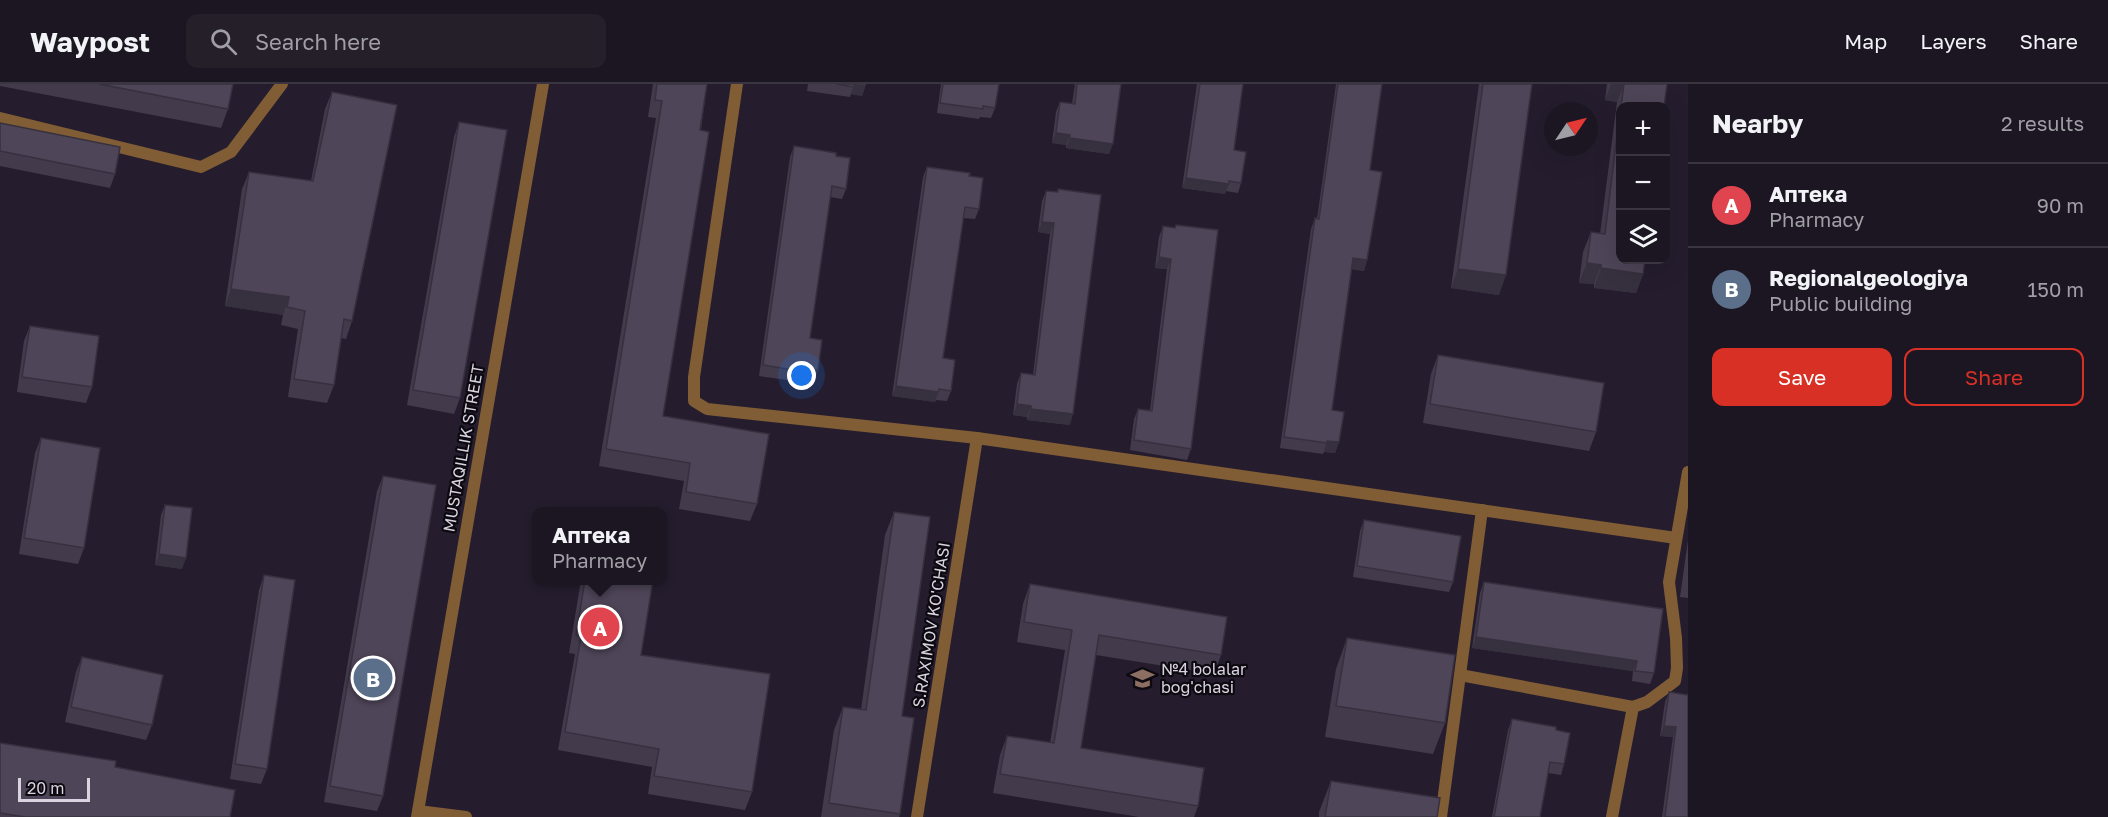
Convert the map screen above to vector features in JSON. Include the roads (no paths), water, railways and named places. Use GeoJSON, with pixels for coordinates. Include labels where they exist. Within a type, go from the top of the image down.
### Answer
{"type":"FeatureCollection","features":[{"type":"Feature","properties":{"kind":"street"},"geometry":{"type":"LineString","coordinates":[[0,118],[201,167],[231,152],[282,84]]}},
{"type":"Feature","properties":{"kind":"street","name":"MUSTAQILLIK STREET"},"geometry":{"type":"LineString","coordinates":[[418,814],[543,84]]}},
{"type":"Feature","properties":{"kind":"street"},"geometry":{"type":"LineString","coordinates":[[737,84],[694,377],[694,401],[707,409],[977,438],[1676,538]]}},
{"type":"Feature","properties":{"kind":"street","name":"S.RAXIMOV KO'CHASI"},"geometry":{"type":"LineString","coordinates":[[917,817],[977,438]]}},
{"type":"Feature","properties":{"kind":"street"},"geometry":{"type":"LineString","coordinates":[[1460,675],[1633,707],[1647,702],[1675,681],[1676,638],[1669,582],[1688,472]]}},
{"type":"Feature","properties":{"kind":"street"},"geometry":{"type":"LineString","coordinates":[[1441,817],[1482,510]]}},
{"type":"Feature","properties":{"kind":"street"},"geometry":{"type":"LineString","coordinates":[[1612,817],[1633,707]]}},
{"type":"Feature","properties":{"kind":"street"},"geometry":{"type":"LineString","coordinates":[[418,814],[466,817]]}},
{"type":"Feature","properties":{"kind":"place","name":"Аптека"},"geometry":{"type":"Point","coordinates":[600,627]}},
{"type":"Feature","properties":{"kind":"place","name":"Regionalgeologiya"},"geometry":{"type":"Point","coordinates":[373,678]}},
{"type":"Feature","properties":{"kind":"place","name":"№4 bolalar bog'chasi"},"geometry":{"type":"Point","coordinates":[1143,678]}}]}
